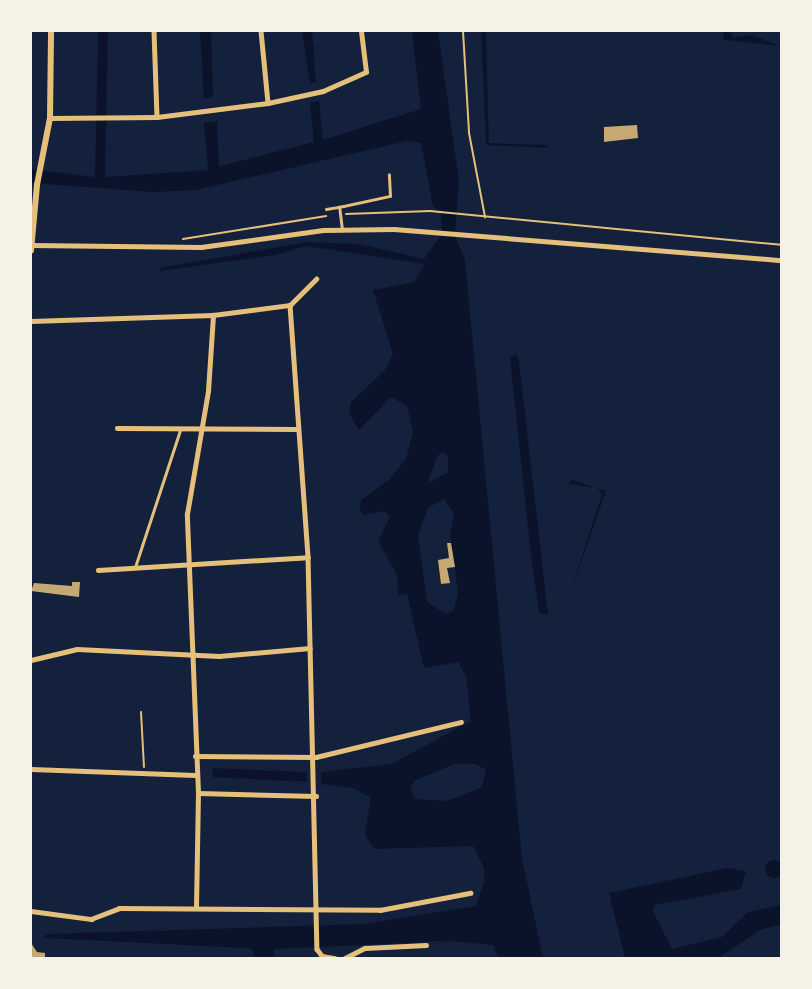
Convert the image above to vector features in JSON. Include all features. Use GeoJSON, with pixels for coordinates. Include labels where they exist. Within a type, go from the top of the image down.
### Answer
{"type":"FeatureCollection","features":[{"type":"Feature","properties":{"kind":"street"},"geometry":{"type":"LineString","coordinates":[[51,31],[50,118],[39,168],[33,210],[32,248],[201,247],[342,230],[431,230],[781,260]]}},
{"type":"Feature","properties":{"kind":"street"},"geometry":{"type":"LineString","coordinates":[[154,31],[157,117]]}},
{"type":"Feature","properties":{"kind":"street"},"geometry":{"type":"LineString","coordinates":[[261,31],[268,103]]}},
{"type":"Feature","properties":{"kind":"street"},"geometry":{"type":"LineString","coordinates":[[50,118],[107,120],[157,117],[268,103],[323,90],[361,76],[366,72],[361,31]]}},
{"type":"Feature","properties":{"kind":"street"},"geometry":{"type":"LineString","coordinates":[[31,321],[213,315],[290,305],[316,279]]}},
{"type":"Feature","properties":{"kind":"street"},"geometry":{"type":"LineString","coordinates":[[290,305],[296,430],[308,558],[310,648],[316,757],[317,949],[322,956],[335,958]]}},
{"type":"Feature","properties":{"kind":"street"},"geometry":{"type":"LineString","coordinates":[[196,907],[198,793],[195,775],[187,514],[201,432],[213,315]]}},
{"type":"Feature","properties":{"kind":"street"},"geometry":{"type":"LineString","coordinates":[[117,428],[201,432],[296,430]]}},
{"type":"Feature","properties":{"kind":"street"},"geometry":{"type":"LineString","coordinates":[[135,567],[180,430]]}},
{"type":"Feature","properties":{"kind":"street"},"geometry":{"type":"LineString","coordinates":[[98,570],[308,558]]}},
{"type":"Feature","properties":{"kind":"street"},"geometry":{"type":"LineString","coordinates":[[31,660],[76,649],[192,655],[310,648]]}},
{"type":"Feature","properties":{"kind":"street"},"geometry":{"type":"LineString","coordinates":[[195,756],[316,757],[461,722]]}},
{"type":"Feature","properties":{"kind":"street"},"geometry":{"type":"LineString","coordinates":[[31,769],[195,775]]}},
{"type":"Feature","properties":{"kind":"street"},"geometry":{"type":"LineString","coordinates":[[198,793],[316,796]]}},
{"type":"Feature","properties":{"kind":"street"},"geometry":{"type":"LineString","coordinates":[[31,911],[80,919],[118,908],[196,907],[380,910],[470,893]]}},
{"type":"Feature","properties":{"kind":"street"},"geometry":{"type":"LineString","coordinates":[[345,958],[365,948],[426,945]]}},
{"type":"Feature","properties":{"kind":"lane"},"geometry":{"type":"LineString","coordinates":[[326,209],[390,196],[389,176]]}},
{"type":"Feature","properties":{"kind":"lane"},"geometry":{"type":"LineString","coordinates":[[339,207],[342,230]]}},
{"type":"Feature","properties":{"kind":"path"},"geometry":{"type":"LineString","coordinates":[[463,31],[469,133],[485,216]]}},
{"type":"Feature","properties":{"kind":"path"},"geometry":{"type":"LineString","coordinates":[[176,240],[340,214],[430,211],[781,245]]}},
{"type":"Feature","properties":{"kind":"path"},"geometry":{"type":"LineString","coordinates":[[141,712],[144,774]]}},
{"type":"Feature","properties":{"kind":"water"},"geometry":{"type":"Polygon","coordinates":[[[98,31],[108,31],[105,177],[208,170],[204,123],[217,121],[219,166],[314,142],[310,103],[319,101],[323,140],[421,109],[412,31],[438,31],[459,181],[455,235],[465,260],[522,859],[543,958],[498,958],[493,945],[450,941],[275,949],[273,958],[255,958],[252,949],[245,948],[45,938],[46,934],[363,924],[476,906],[484,882],[484,868],[473,846],[374,849],[365,834],[371,798],[353,788],[321,784],[321,772],[391,764],[471,721],[466,676],[458,662],[424,668],[407,594],[398,595],[397,575],[378,541],[390,517],[384,511],[364,515],[360,511],[361,500],[389,480],[406,459],[413,431],[407,406],[391,397],[359,430],[349,413],[351,402],[385,370],[393,354],[373,290],[414,282],[425,264],[306,246],[276,255],[160,271],[159,268],[306,242],[359,244],[424,259],[442,234],[441,213],[433,206],[421,143],[407,141],[196,190],[154,192],[31,183],[31,169],[95,177],[98,31]],[[443,453],[438,455],[427,484],[448,472],[448,456],[443,453]],[[444,499],[428,508],[418,535],[427,602],[446,614],[454,610],[458,592],[450,535],[454,513],[444,499]],[[454,764],[414,781],[410,789],[416,799],[447,801],[482,787],[486,770],[476,764],[454,764]]]}},
{"type":"Feature","properties":{"kind":"water"},"geometry":{"type":"Polygon","coordinates":[[[200,31],[211,31],[213,96],[204,99],[200,31]]]}},
{"type":"Feature","properties":{"kind":"water"},"geometry":{"type":"Polygon","coordinates":[[[302,31],[312,31],[316,82],[310,84],[302,31]]]}},
{"type":"Feature","properties":{"kind":"water"},"geometry":{"type":"Polygon","coordinates":[[[481,31],[486,31],[489,143],[549,145],[547,148],[486,145],[481,31]]]}},
{"type":"Feature","properties":{"kind":"water"},"geometry":{"type":"Polygon","coordinates":[[[723,31],[730,31],[733,38],[751,35],[781,46],[724,40],[723,31]]]}},
{"type":"Feature","properties":{"kind":"water"},"geometry":{"type":"Polygon","coordinates":[[[516,354],[519,361],[548,615],[539,613],[530,547],[510,358],[516,354]]]}},
{"type":"Feature","properties":{"kind":"water"},"geometry":{"type":"Polygon","coordinates":[[[572,480],[597,488],[569,484],[572,480]]]}},
{"type":"Feature","properties":{"kind":"water"},"geometry":{"type":"Polygon","coordinates":[[[597,488],[606,491],[570,594],[602,494],[597,488]]]}},
{"type":"Feature","properties":{"kind":"water"},"geometry":{"type":"Polygon","coordinates":[[[212,768],[307,772],[307,782],[213,777],[212,768]]]}},
{"type":"Feature","properties":{"kind":"water"},"geometry":{"type":"Polygon","coordinates":[[[774,860],[780,863],[783,869],[780,875],[774,878],[768,875],[765,869],[768,863],[774,860]]]}},
{"type":"Feature","properties":{"kind":"water"},"geometry":{"type":"Polygon","coordinates":[[[727,868],[746,871],[741,889],[655,905],[653,911],[672,949],[722,937],[748,912],[781,905],[781,925],[762,929],[718,958],[625,958],[609,893],[727,868]]]}},
{"type":"Feature","properties":{"kind":"building"},"geometry":{"type":"Polygon","coordinates":[[[637,125],[638,138],[604,142],[604,127],[637,125]]]}},
{"type":"Feature","properties":{"kind":"building"},"geometry":{"type":"Polygon","coordinates":[[[447,543],[451,543],[455,567],[447,568],[450,583],[441,584],[438,560],[449,558],[447,543]]]}},
{"type":"Feature","properties":{"kind":"building"},"geometry":{"type":"Polygon","coordinates":[[[72,582],[80,582],[79,597],[31,591],[34,583],[72,586],[72,582]]]}},
{"type":"Feature","properties":{"kind":"building"},"geometry":{"type":"Polygon","coordinates":[[[31,943],[37,952],[45,953],[45,958],[31,958],[31,943]]]}}]}
